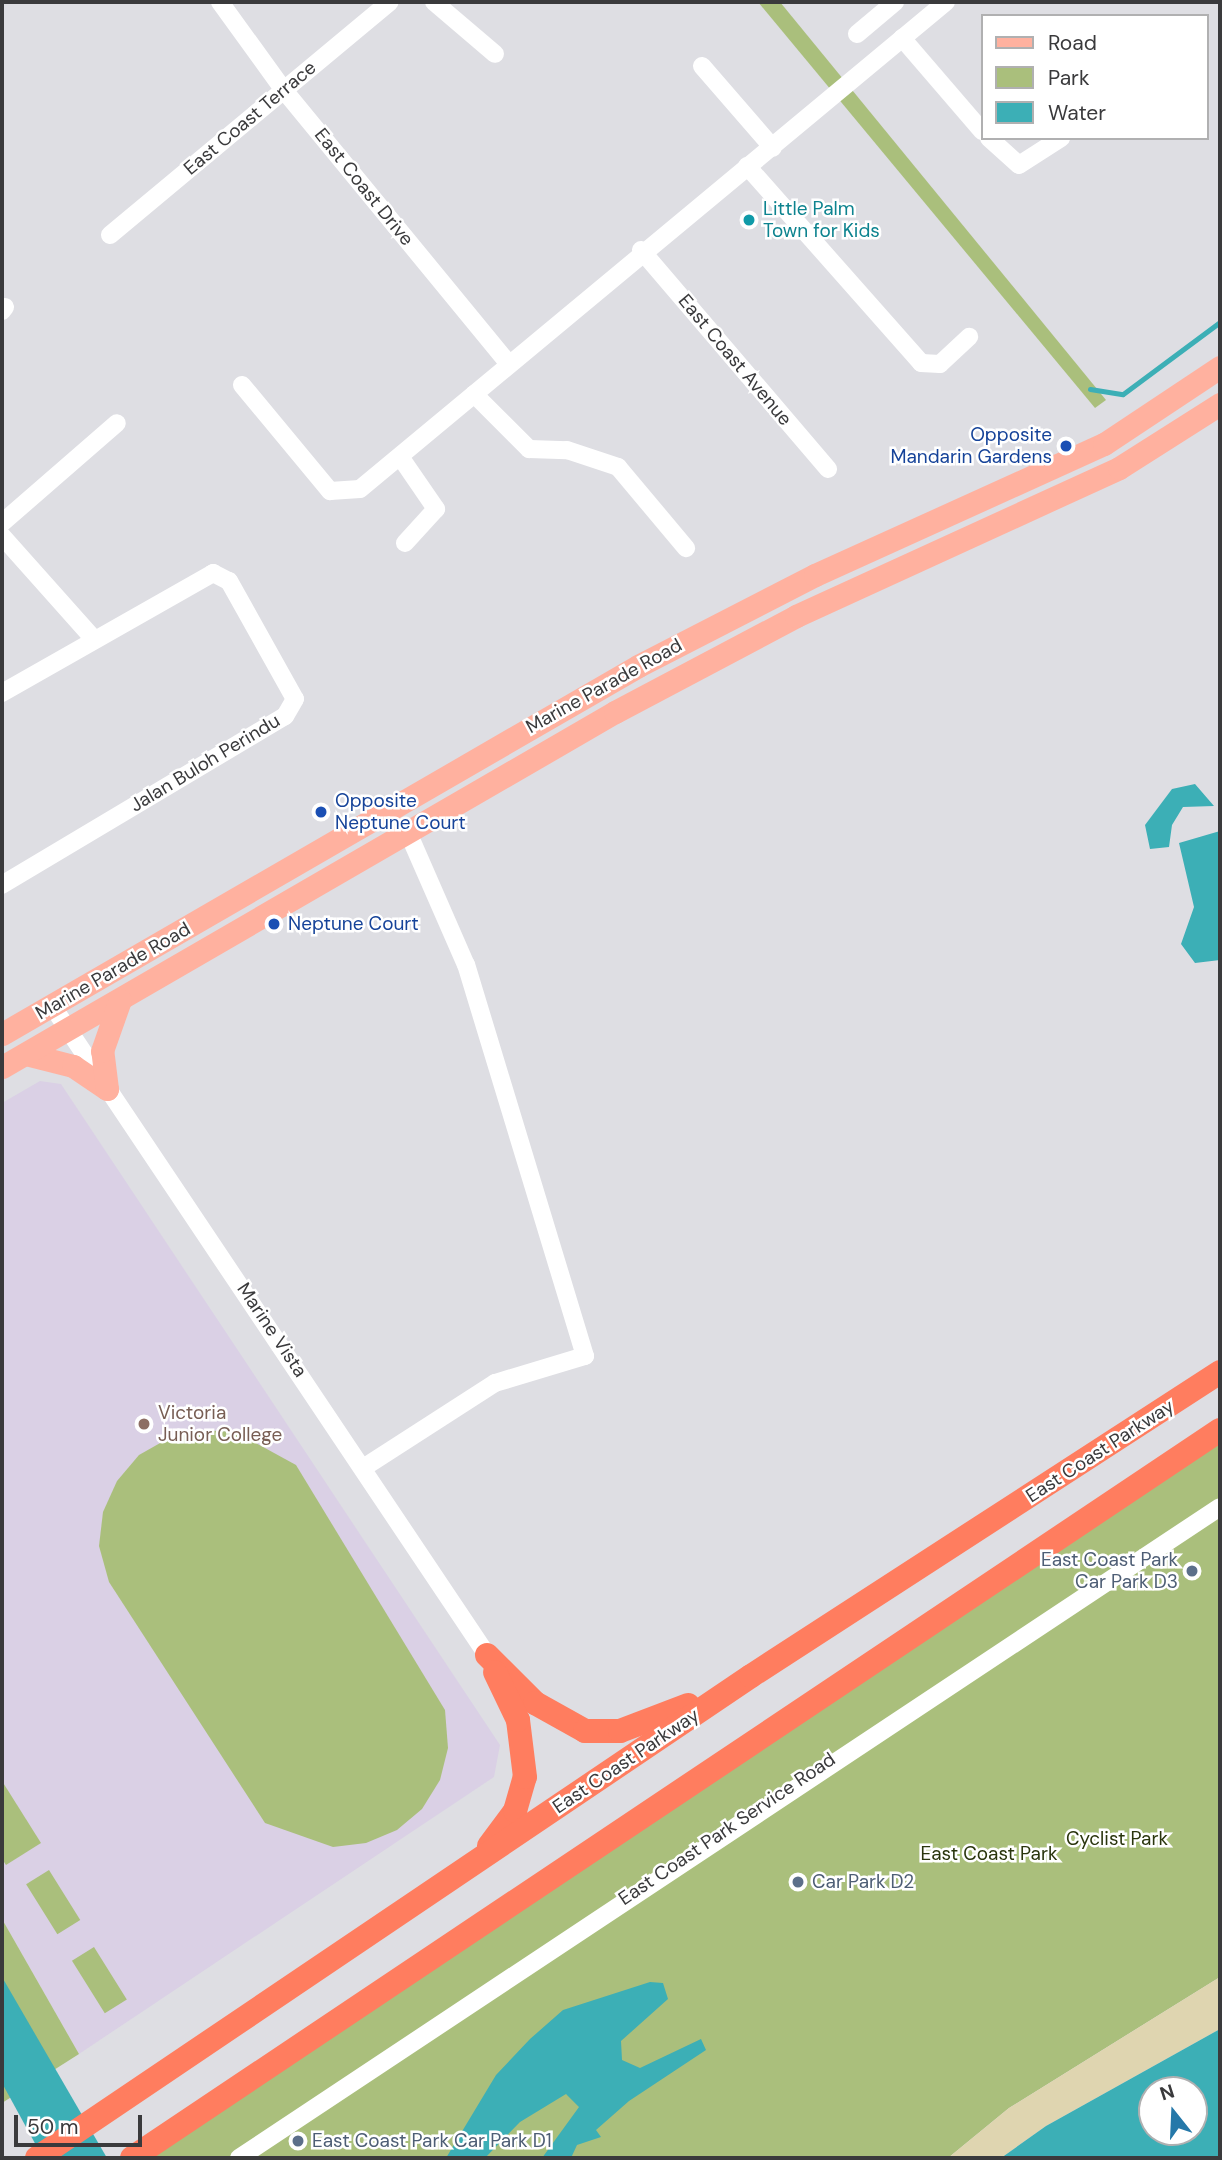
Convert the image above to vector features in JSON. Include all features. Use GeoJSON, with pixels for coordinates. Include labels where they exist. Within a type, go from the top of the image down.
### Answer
{"type":"FeatureCollection","features":[{"type":"Feature","properties":{"kind":"highway","name":"East Coast Parkway"},"geometry":{"type":"LineString","coordinates":[[37,2158],[751,1676],[1220,1372]]}},
{"type":"Feature","properties":{"kind":"highway"},"geometry":{"type":"LineString","coordinates":[[132,2158],[1220,1430]]}},
{"type":"Feature","properties":{"kind":"highway"},"geometry":{"type":"LineString","coordinates":[[486,1656],[535,1703],[585,1731],[649,1723],[751,1676]]}},
{"type":"Feature","properties":{"kind":"highway"},"geometry":{"type":"LineString","coordinates":[[471,1867],[515,1811],[525,1777],[518,1720],[486,1656]]}},
{"type":"Feature","properties":{"kind":"main road","name":"Marine Parade Road"},"geometry":{"type":"LineString","coordinates":[[2,1034],[53,1007],[638,666],[815,575],[1104,444],[1220,367]]}},
{"type":"Feature","properties":{"kind":"main road","name":"Marine Parade Road"},"geometry":{"type":"LineString","coordinates":[[2,1067],[69,1031],[407,831],[751,638],[1111,472],[1220,404]]}},
{"type":"Feature","properties":{"kind":"main road"},"geometry":{"type":"LineString","coordinates":[[107,1089],[102,1051],[120,1000]]}},
{"type":"Feature","properties":{"kind":"main road"},"geometry":{"type":"LineString","coordinates":[[26,1054],[73,1066],[107,1089]]}},
{"type":"Feature","properties":{"kind":"street","name":"East Coast Terrace"},"geometry":{"type":"LineString","coordinates":[[110,235],[390,2]]}},
{"type":"Feature","properties":{"kind":"street"},"geometry":{"type":"LineString","coordinates":[[434,2],[495,54]]}},
{"type":"Feature","properties":{"kind":"street"},"geometry":{"type":"LineString","coordinates":[[857,34],[895,2]]}},
{"type":"Feature","properties":{"kind":"street"},"geometry":{"type":"LineString","coordinates":[[242,385],[330,491],[360,489],[401,458],[641,250],[773,148],[946,2]]}},
{"type":"Feature","properties":{"kind":"street","name":"East Coast Drive"},"geometry":{"type":"LineString","coordinates":[[216,4],[508,363]]}},
{"type":"Feature","properties":{"kind":"street"},"geometry":{"type":"LineString","coordinates":[[902,38],[981,130]]}},
{"type":"Feature","properties":{"kind":"street"},"geometry":{"type":"LineString","coordinates":[[702,66],[773,148]]}},
{"type":"Feature","properties":{"kind":"street"},"geometry":{"type":"LineString","coordinates":[[991,140],[1019,165],[1058,140]]}},
{"type":"Feature","properties":{"kind":"street"},"geometry":{"type":"LineString","coordinates":[[747,166],[921,363],[940,364],[969,337]]}},
{"type":"Feature","properties":{"kind":"street","name":"East Coast Avenue"},"geometry":{"type":"LineString","coordinates":[[641,250],[828,470]]}},
{"type":"Feature","properties":{"kind":"street"},"geometry":{"type":"LineString","coordinates":[[474,394],[530,449],[567,450],[618,467],[686,548]]}},
{"type":"Feature","properties":{"kind":"street"},"geometry":{"type":"LineString","coordinates":[[2,523],[117,423]]}},
{"type":"Feature","properties":{"kind":"street"},"geometry":{"type":"LineString","coordinates":[[401,458],[436,509],[405,543]]}},
{"type":"Feature","properties":{"kind":"street"},"geometry":{"type":"LineString","coordinates":[[5,547],[93,638]]}},
{"type":"Feature","properties":{"kind":"street","name":"Jalan Buloh Perindu"},"geometry":{"type":"LineString","coordinates":[[2,693],[93,638],[219,574],[229,581],[295,702],[285,716],[2,885]]}},
{"type":"Feature","properties":{"kind":"street"},"geometry":{"type":"LineString","coordinates":[[363,1468],[495,1383],[584,1356],[466,965],[407,831]]}},
{"type":"Feature","properties":{"kind":"street","name":"Marine Vista"},"geometry":{"type":"LineString","coordinates":[[53,1007],[486,1656]]}},
{"type":"Feature","properties":{"kind":"street","name":"East Coast Park Service Road"},"geometry":{"type":"LineString","coordinates":[[239,2158],[1220,1507]]}},
{"type":"Feature","properties":{"kind":"shaded area","name":"Victoria Junior College"},"geometry":{"type":"Polygon","coordinates":[[[40,1081],[61,1084],[500,1745],[494,1777],[79,2054],[2,1919],[2,1103],[40,1081]]]}},
{"type":"Feature","properties":{"kind":"green space"},"geometry":{"type":"Polygon","coordinates":[[[758,2],[780,2],[1106,400],[1095,408],[758,2]]]}},
{"type":"Feature","properties":{"kind":"green space"},"geometry":{"type":"Polygon","coordinates":[[[202,1430],[236,1432],[296,1465],[445,1710],[448,1748],[440,1780],[422,1809],[397,1830],[366,1843],[333,1847],[265,1823],[109,1582],[99,1546],[103,1512],[117,1481],[139,1455],[169,1438],[202,1430]]]}},
{"type":"Feature","properties":{"kind":"green space","name":"East Coast Park"},"geometry":{"type":"Polygon","coordinates":[[[1220,1430],[1220,1977],[1009,2108],[948,2158],[149,2158],[1220,1430]]]}},
{"type":"Feature","properties":{"kind":"green space"},"geometry":{"type":"Polygon","coordinates":[[[2,1781],[41,1843],[6,1865],[2,1859],[2,1781]]]}},
{"type":"Feature","properties":{"kind":"green space"},"geometry":{"type":"Polygon","coordinates":[[[49,1870],[80,1920],[57,1934],[26,1884],[49,1870]]]}},
{"type":"Feature","properties":{"kind":"green space"},"geometry":{"type":"Polygon","coordinates":[[[2,1919],[79,2054],[2,2103],[2,1919]]]}},
{"type":"Feature","properties":{"kind":"green space"},"geometry":{"type":"Polygon","coordinates":[[[94,1947],[127,2000],[105,2013],[72,1961],[94,1947]]]}},
{"type":"Feature","properties":{"kind":"sand"},"geometry":{"type":"Polygon","coordinates":[[[1220,1977],[1220,2029],[1046,2126],[1001,2158],[948,2158],[1009,2108],[1220,1977]]]}},
{"type":"Feature","properties":{"kind":"water"},"geometry":{"type":"Polygon","coordinates":[[[1195,784],[1214,806],[1183,807],[1172,825],[1169,847],[1150,849],[1145,825],[1172,789],[1195,784]]]}},
{"type":"Feature","properties":{"kind":"water"},"geometry":{"type":"Polygon","coordinates":[[[1220,831],[1220,960],[1195,963],[1181,944],[1194,907],[1179,843],[1220,831]]]}},
{"type":"Feature","properties":{"kind":"water"},"geometry":{"type":"Polygon","coordinates":[[[2,1977],[107,2158],[43,2158],[2,2083],[2,1977]]]}},
{"type":"Feature","properties":{"kind":"water"},"geometry":{"type":"Polygon","coordinates":[[[650,1982],[663,1983],[668,1999],[621,2041],[622,2060],[640,2068],[701,2039],[706,2050],[629,2101],[596,2130],[601,2137],[577,2145],[571,2158],[542,2158],[579,2107],[566,2094],[520,2122],[485,2158],[446,2158],[496,2075],[530,2039],[563,2010],[650,1982]]]}},
{"type":"Feature","properties":{"kind":"water"},"geometry":{"type":"Polygon","coordinates":[[[1220,2029],[1220,2158],[1001,2158],[1046,2126],[1220,2029]]]}},
{"type":"Feature","properties":{"kind":"waterway"},"geometry":{"type":"LineString","coordinates":[[1090,389],[1123,394],[1220,322]]}},
{"type":"Feature","properties":{"kind":"place","name":"Little Palm Town for Kids"},"geometry":{"type":"Point","coordinates":[749,220]}},
{"type":"Feature","properties":{"kind":"place","name":"Opposite Mandarin Gardens"},"geometry":{"type":"Point","coordinates":[1066,446]}},
{"type":"Feature","properties":{"kind":"place","name":"Opposite Neptune Court"},"geometry":{"type":"Point","coordinates":[321,812]}},
{"type":"Feature","properties":{"kind":"place","name":"Neptune Court"},"geometry":{"type":"Point","coordinates":[274,924]}},
{"type":"Feature","properties":{"kind":"place","name":"Victoria Junior College"},"geometry":{"type":"Point","coordinates":[144,1424]}},
{"type":"Feature","properties":{"kind":"place","name":"East Coast Park Car Park D3"},"geometry":{"type":"Point","coordinates":[1192,1571]}},
{"type":"Feature","properties":{"kind":"place","name":"Car Park D2"},"geometry":{"type":"Point","coordinates":[798,1882]}},
{"type":"Feature","properties":{"kind":"place","name":"East Coast Park Car Park D1"},"geometry":{"type":"Point","coordinates":[298,2141]}},
{"type":"Feature","properties":{"kind":"park label","name":"Cyclist Park"},"geometry":{"type":"Point","coordinates":[1117,1839]}}]}
